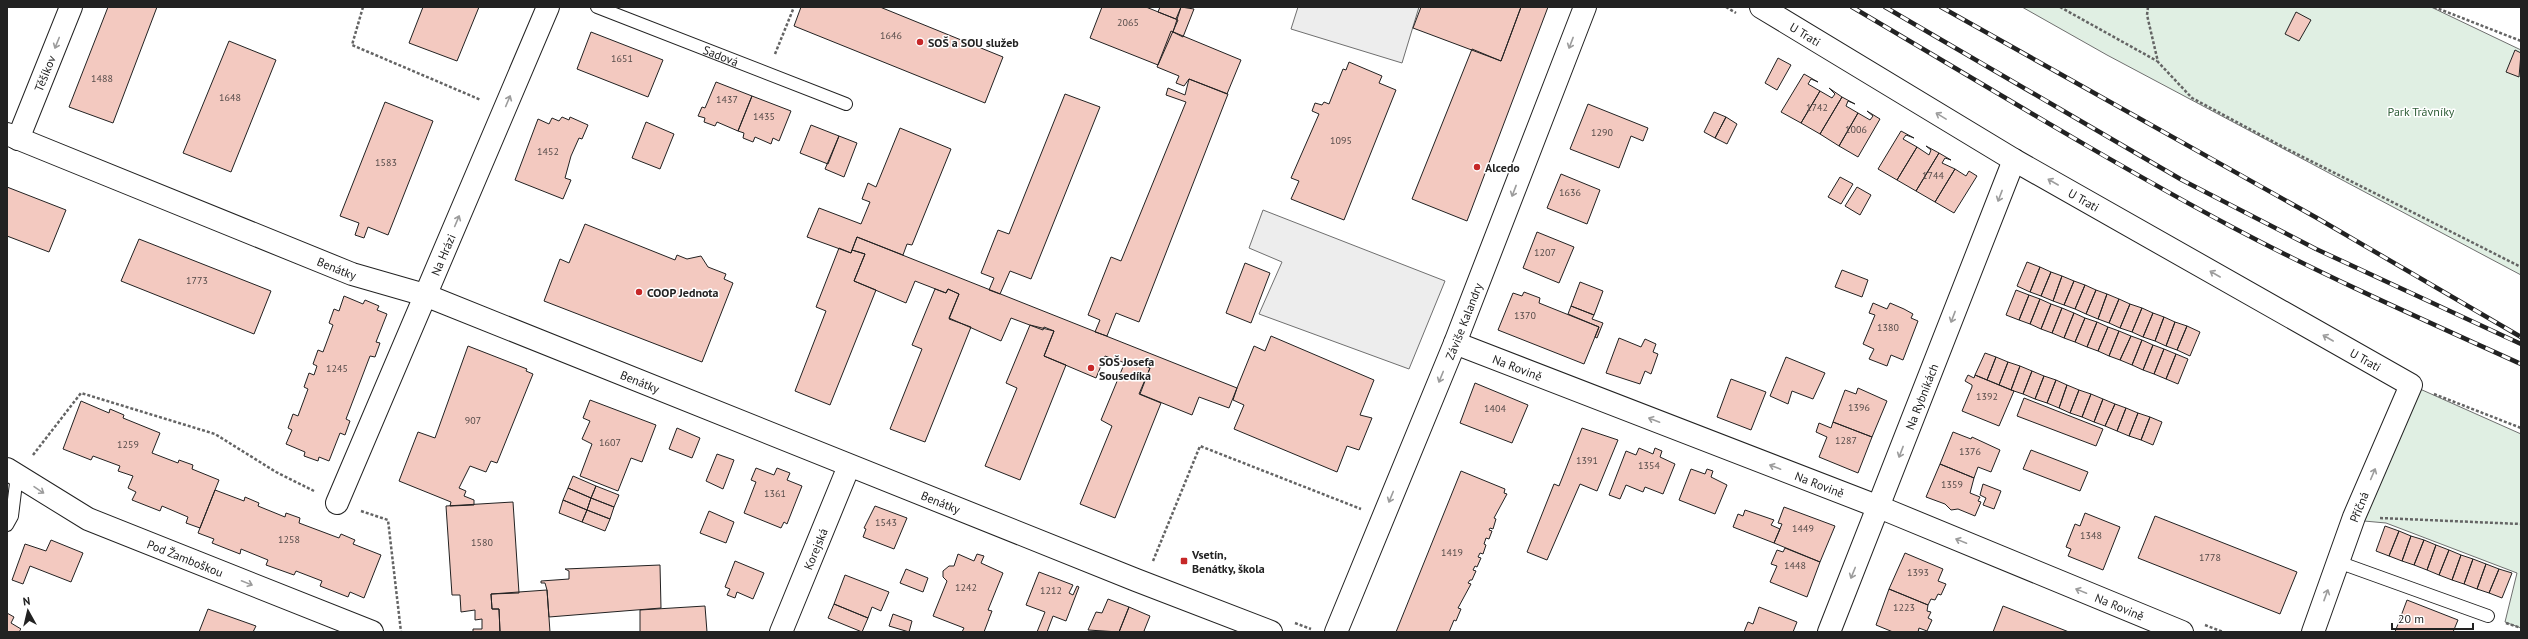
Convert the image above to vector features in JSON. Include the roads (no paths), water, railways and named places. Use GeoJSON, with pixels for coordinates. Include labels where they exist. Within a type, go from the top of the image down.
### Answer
{"type":"FeatureCollection","features":[{"type":"Feature","properties":{"kind":"street","name":"Těšíkov"},"geometry":{"type":"LineString","coordinates":[[13,137],[71,7]]}},
{"type":"Feature","properties":{"kind":"street","name":"Na Hrázi"},"geometry":{"type":"LineString","coordinates":[[338,503],[548,7]]}},
{"type":"Feature","properties":{"kind":"street","name":"Záviše Kalandry"},"geometry":{"type":"LineString","coordinates":[[1326,629],[1455,343],[1585,7]]}},
{"type":"Feature","properties":{"kind":"street","name":"U Trati"},"geometry":{"type":"LineString","coordinates":[[1760,7],[2014,160],[2411,385]]}},
{"type":"Feature","properties":{"kind":"street","name":"Benátky"},"geometry":{"type":"LineString","coordinates":[[13,137],[352,274],[425,295],[1144,583],[1280,626]]}},
{"type":"Feature","properties":{"kind":"street","name":"Na Rybníkách"},"geometry":{"type":"LineString","coordinates":[[1829,632],[2014,160]]}},
{"type":"Feature","properties":{"kind":"street","name":"Na Rovině"},"geometry":{"type":"LineString","coordinates":[[1455,343],[2191,628]]}},
{"type":"Feature","properties":{"kind":"street","name":"Příčná"},"geometry":{"type":"LineString","coordinates":[[2313,632],[2354,517],[2411,385]]}},
{"type":"Feature","properties":{"kind":"street","name":"Korejská"},"geometry":{"type":"LineString","coordinates":[[781,632],[849,466]]}},
{"type":"Feature","properties":{"kind":"street","name":"Pod Žamboškou"},"geometry":{"type":"LineString","coordinates":[[10,472],[88,520],[372,632]]}},
{"type":"Feature","properties":{"kind":"lane","name":"Sadová"},"geometry":{"type":"LineString","coordinates":[[597,7],[846,104]]}},
{"type":"Feature","properties":{"kind":"lane"},"geometry":{"type":"LineString","coordinates":[[7,525],[12,516],[10,472]]}},
{"type":"Feature","properties":{"kind":"lane"},"geometry":{"type":"LineString","coordinates":[[2338,562],[2488,616]]}},
{"type":"Feature","properties":{"kind":"railway"},"geometry":{"type":"LineString","coordinates":[[1852,7],[2088,147],[2232,227],[2339,281],[2521,364]]}},
{"type":"Feature","properties":{"kind":"railway"},"geometry":{"type":"LineString","coordinates":[[1885,7],[2182,180],[2316,249],[2521,344]]}},
{"type":"Feature","properties":{"kind":"railway"},"geometry":{"type":"LineString","coordinates":[[1941,7],[2317,218],[2521,337]]}},
{"type":"Feature","properties":{"kind":"place","name":"SOŠ a SOU služeb"},"geometry":{"type":"Point","coordinates":[920,42]}},
{"type":"Feature","properties":{"kind":"place","name":"Alcedo"},"geometry":{"type":"Point","coordinates":[1477,167]}},
{"type":"Feature","properties":{"kind":"place","name":"COOP Jednota"},"geometry":{"type":"Point","coordinates":[639,292]}},
{"type":"Feature","properties":{"kind":"place","name":"SOŠ Josefa Sousedíka"},"geometry":{"type":"Point","coordinates":[1091,368]}},
{"type":"Feature","properties":{"kind":"place","name":"Vsetín, Benátky, škola"},"geometry":{"type":"Point","coordinates":[1184,561]}},
{"type":"Feature","properties":{"kind":"park label","name":"Park Trávníky"},"geometry":{"type":"Point","coordinates":[2421,111]}}]}
